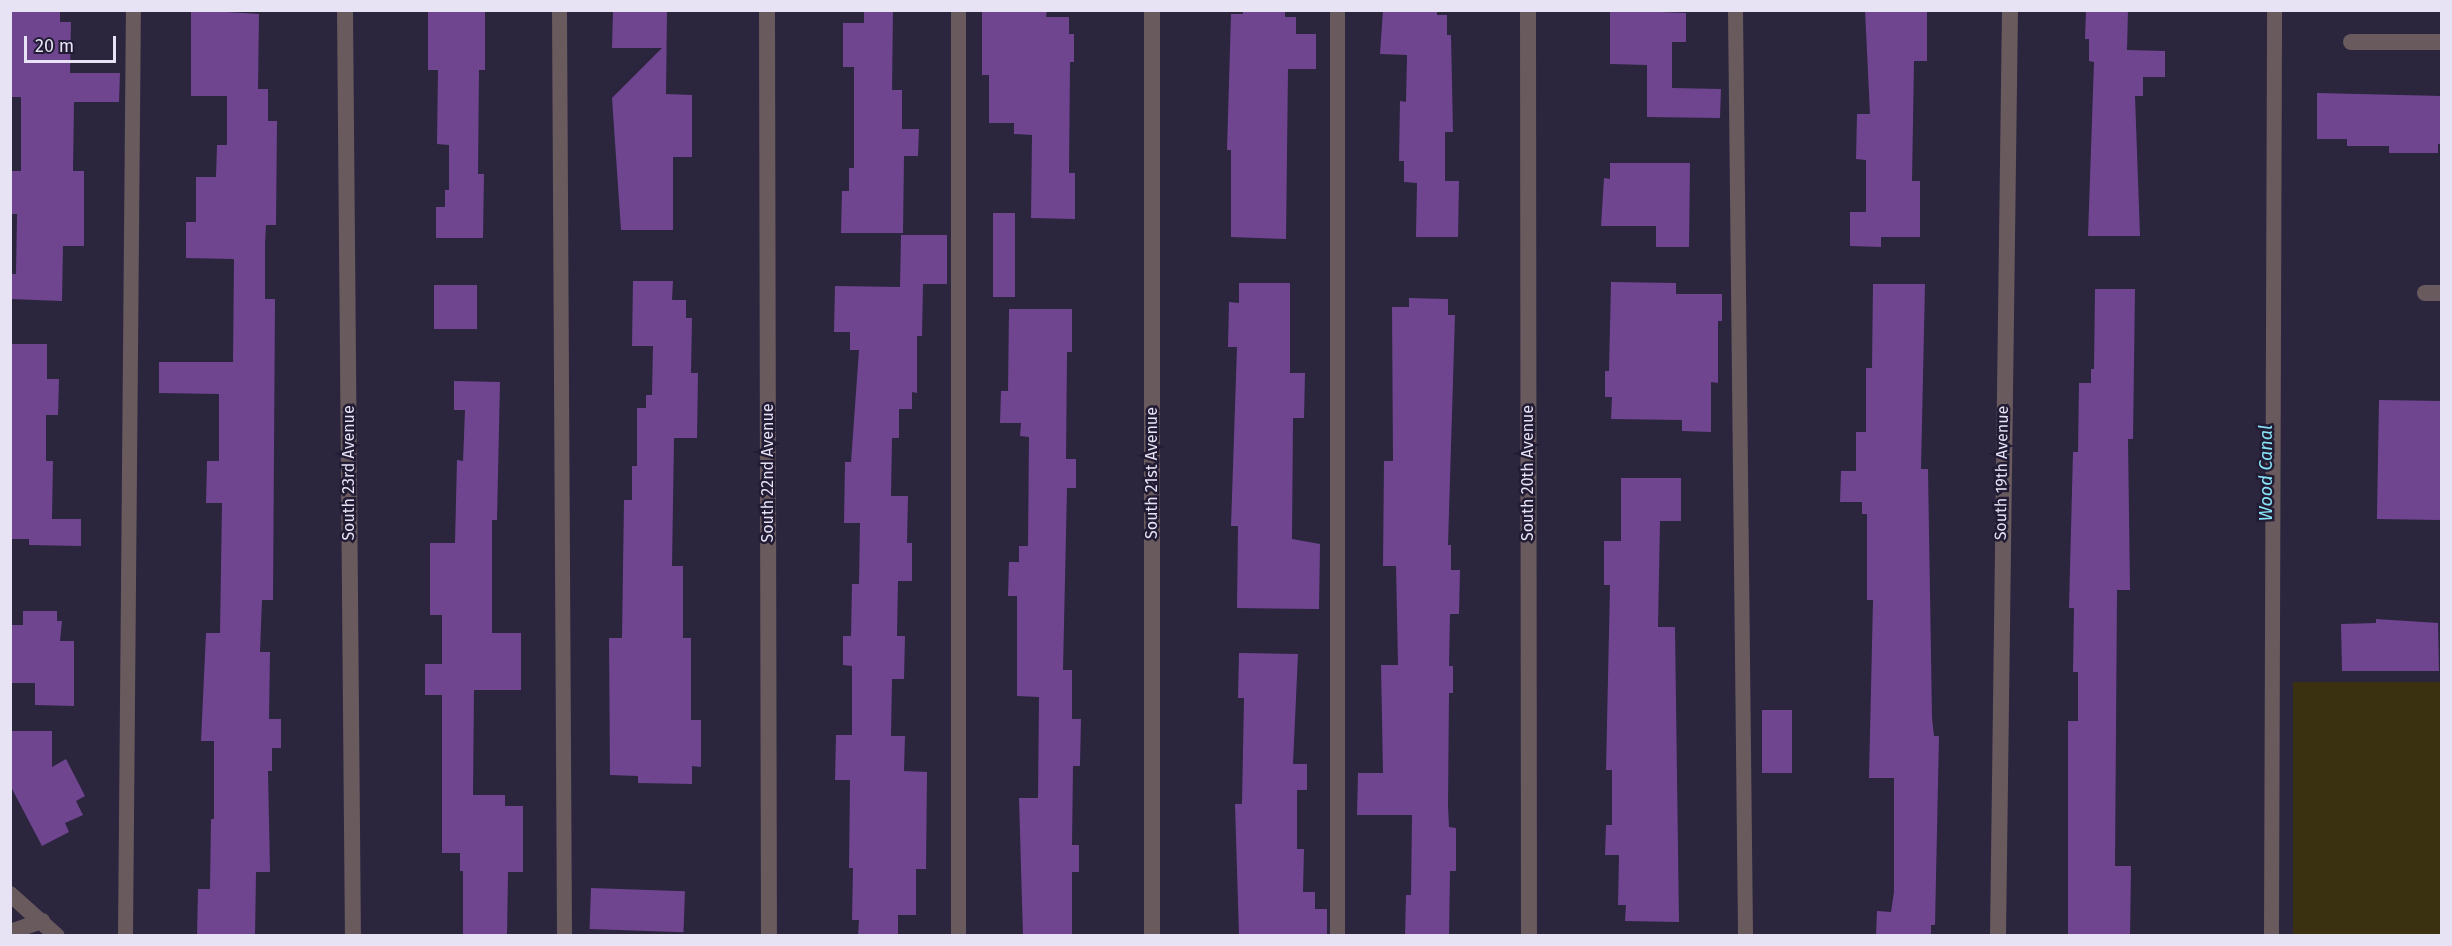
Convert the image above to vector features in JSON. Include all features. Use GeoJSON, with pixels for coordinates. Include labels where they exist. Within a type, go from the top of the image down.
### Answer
{"type":"FeatureCollection","features":[{"type":"Feature","properties":{"kind":"street","name":"South 23rd Avenue"},"geometry":{"type":"LineString","coordinates":[[345,10],[353,936]]}},
{"type":"Feature","properties":{"kind":"street","name":"South 22nd Avenue"},"geometry":{"type":"LineString","coordinates":[[767,10],[769,936]]}},
{"type":"Feature","properties":{"kind":"street","name":"South 21st Avenue"},"geometry":{"type":"LineString","coordinates":[[1152,10],[1152,936]]}},
{"type":"Feature","properties":{"kind":"street","name":"South 20th Avenue"},"geometry":{"type":"LineString","coordinates":[[1528,10],[1529,936]]}},
{"type":"Feature","properties":{"kind":"street","name":"South 19th Avenue"},"geometry":{"type":"LineString","coordinates":[[1998,936],[2010,10]]}},
{"type":"Feature","properties":{"kind":"street"},"geometry":{"type":"LineString","coordinates":[[2351,42],[2442,42]]}},
{"type":"Feature","properties":{"kind":"street"},"geometry":{"type":"LineString","coordinates":[[10,894],[57,936]]}},
{"type":"Feature","properties":{"kind":"street"},"geometry":{"type":"LineString","coordinates":[[10,932],[42,921]]}},
{"type":"Feature","properties":{"kind":"lane"},"geometry":{"type":"LineString","coordinates":[[124,936],[133,10]]}},
{"type":"Feature","properties":{"kind":"lane"},"geometry":{"type":"LineString","coordinates":[[559,10],[564,936]]}},
{"type":"Feature","properties":{"kind":"lane"},"geometry":{"type":"LineString","coordinates":[[958,10],[958,936]]}},
{"type":"Feature","properties":{"kind":"lane"},"geometry":{"type":"LineString","coordinates":[[1337,10],[1337,936]]}},
{"type":"Feature","properties":{"kind":"lane"},"geometry":{"type":"LineString","coordinates":[[1736,10],[1745,936]]}},
{"type":"Feature","properties":{"kind":"lane"},"geometry":{"type":"LineString","coordinates":[[2271,936],[2274,10]]}},
{"type":"Feature","properties":{"kind":"sand"},"geometry":{"type":"Polygon","coordinates":[[[2293,682],[2441,682],[2441,935],[2293,935],[2293,682]]]}},
{"type":"Feature","properties":{"kind":"building"},"geometry":{"type":"Polygon","coordinates":[[[10,10],[60,10],[60,22],[71,22],[70,73],[120,73],[119,102],[74,102],[73,171],[84,171],[84,246],[63,246],[62,301],[10,299],[10,274],[16,274],[17,214],[10,214],[10,171],[21,171],[21,97],[10,97],[10,10]]]}},
{"type":"Feature","properties":{"kind":"building"},"geometry":{"type":"Polygon","coordinates":[[[191,10],[259,14],[258,89],[268,89],[268,121],[277,121],[276,225],[266,225],[265,244],[265,299],[275,299],[273,600],[262,600],[260,652],[270,652],[269,719],[281,719],[281,748],[272,748],[272,771],[268,771],[270,872],[256,872],[255,936],[197,936],[198,889],[210,889],[211,819],[214,819],[214,741],[201,741],[206,633],[220,633],[222,503],[206,503],[207,461],[219,461],[219,394],[159,393],[159,362],[233,362],[234,259],[186,258],[186,222],[196,222],[196,177],[216,177],[217,145],[227,145],[227,96],[191,96],[191,10]]]}},
{"type":"Feature","properties":{"kind":"building"},"geometry":{"type":"Polygon","coordinates":[[[485,10],[485,70],[479,70],[478,174],[484,174],[483,238],[436,238],[436,207],[445,207],[445,190],[449,190],[449,145],[437,144],[438,70],[428,70],[428,12],[485,10]]]}},
{"type":"Feature","properties":{"kind":"building"},"geometry":{"type":"Polygon","coordinates":[[[613,10],[667,10],[666,94],[692,95],[692,157],[673,157],[673,230],[621,230],[612,98],[662,48],[612,48],[613,10]]]}},
{"type":"Feature","properties":{"kind":"building"},"geometry":{"type":"Polygon","coordinates":[[[864,10],[893,10],[892,90],[902,90],[902,129],[919,129],[918,156],[904,156],[903,233],[841,233],[842,191],[849,191],[849,168],[854,168],[854,67],[843,67],[843,23],[864,23],[864,10]]]}},
{"type":"Feature","properties":{"kind":"building"},"geometry":{"type":"Polygon","coordinates":[[[982,10],[1047,10],[1046,17],[1069,17],[1069,34],[1074,34],[1074,62],[1070,62],[1069,173],[1075,173],[1075,219],[1031,218],[1032,135],[1014,134],[1014,123],[989,123],[989,75],[982,75],[982,10]]]}},
{"type":"Feature","properties":{"kind":"building"},"geometry":{"type":"Polygon","coordinates":[[[1243,10],[1285,10],[1285,17],[1296,17],[1296,34],[1316,34],[1316,69],[1288,69],[1286,239],[1231,237],[1231,150],[1227,150],[1231,14],[1243,14],[1243,10]]]}},
{"type":"Feature","properties":{"kind":"building"},"geometry":{"type":"Polygon","coordinates":[[[1383,10],[1437,10],[1437,15],[1447,15],[1447,35],[1451,35],[1453,132],[1445,132],[1445,181],[1459,181],[1458,237],[1416,237],[1417,183],[1404,182],[1404,161],[1399,161],[1400,101],[1406,102],[1407,55],[1380,54],[1383,10]]]}},
{"type":"Feature","properties":{"kind":"building"},"geometry":{"type":"Polygon","coordinates":[[[1610,10],[1686,13],[1686,42],[1672,42],[1672,88],[1721,89],[1720,118],[1647,117],[1647,65],[1610,64],[1610,10]]]}},
{"type":"Feature","properties":{"kind":"building"},"geometry":{"type":"Polygon","coordinates":[[[1865,10],[1927,10],[1927,61],[1914,61],[1912,181],[1920,181],[1920,237],[1881,237],[1881,247],[1850,246],[1850,212],[1866,212],[1866,160],[1856,159],[1857,114],[1870,114],[1865,10]]]}},
{"type":"Feature","properties":{"kind":"building"},"geometry":{"type":"Polygon","coordinates":[[[2086,10],[2128,10],[2127,50],[2165,51],[2165,77],[2143,77],[2143,96],[2135,96],[2140,236],[2088,236],[2094,62],[2089,61],[2089,39],[2085,39],[2086,10]]]}},
{"type":"Feature","properties":{"kind":"building"},"geometry":{"type":"Polygon","coordinates":[[[2317,93],[2442,96],[2442,144],[2438,144],[2438,153],[2389,153],[2389,146],[2347,146],[2347,139],[2317,139],[2317,93]]]}},
{"type":"Feature","properties":{"kind":"building"},"geometry":{"type":"Polygon","coordinates":[[[1610,163],[1690,163],[1689,247],[1656,247],[1656,226],[1601,226],[1604,178],[1610,179],[1610,163]]]}},
{"type":"Feature","properties":{"kind":"building"},"geometry":{"type":"Polygon","coordinates":[[[993,213],[1015,213],[1015,297],[993,297],[993,213]]]}},
{"type":"Feature","properties":{"kind":"building"},"geometry":{"type":"Polygon","coordinates":[[[901,235],[947,235],[947,284],[923,284],[922,336],[917,336],[917,393],[912,392],[912,409],[899,409],[899,438],[892,438],[891,496],[908,496],[907,543],[912,543],[912,581],[898,581],[897,636],[905,636],[904,679],[892,679],[891,736],[905,736],[904,771],[927,772],[926,869],[916,869],[916,915],[898,915],[898,936],[858,936],[859,920],[852,920],[853,868],[849,868],[850,780],[835,780],[836,735],[852,735],[852,666],[843,665],[843,636],[851,636],[852,584],[859,584],[860,523],[844,523],[845,462],[851,462],[859,350],[850,350],[850,332],[834,332],[835,286],[900,287],[901,235]]]}},
{"type":"Feature","properties":{"kind":"building"},"geometry":{"type":"Polygon","coordinates":[[[633,281],[673,281],[672,300],[686,300],[686,318],[692,318],[691,373],[698,373],[697,438],[674,438],[672,566],[683,566],[683,638],[691,638],[691,720],[701,720],[701,767],[692,766],[692,784],[638,783],[638,776],[610,775],[609,638],[622,638],[624,500],[632,500],[632,466],[637,466],[637,408],[646,408],[646,395],[652,395],[653,346],[632,346],[633,281]]]}},
{"type":"Feature","properties":{"kind":"building"},"geometry":{"type":"Polygon","coordinates":[[[1611,282],[1676,283],[1676,294],[1722,294],[1722,321],[1718,321],[1718,383],[1711,382],[1711,432],[1682,431],[1682,420],[1611,419],[1612,397],[1605,397],[1605,371],[1609,371],[1611,282]]]}},
{"type":"Feature","properties":{"kind":"building"},"geometry":{"type":"Polygon","coordinates":[[[1239,283],[1290,283],[1290,373],[1305,373],[1304,418],[1293,418],[1292,539],[1320,544],[1319,609],[1237,608],[1238,526],[1231,526],[1237,347],[1228,347],[1229,302],[1239,303],[1239,283]]]}},
{"type":"Feature","properties":{"kind":"building"},"geometry":{"type":"Polygon","coordinates":[[[1873,284],[1925,284],[1921,469],[1928,469],[1932,718],[1934,736],[1939,736],[1935,925],[1931,925],[1931,936],[1876,936],[1877,911],[1891,912],[1894,892],[1894,778],[1869,778],[1873,600],[1867,600],[1867,514],[1862,514],[1862,502],[1840,502],[1841,471],[1856,471],[1856,432],[1866,432],[1866,368],[1872,368],[1873,284]]]}},
{"type":"Feature","properties":{"kind":"building"},"geometry":{"type":"Polygon","coordinates":[[[434,285],[477,285],[477,329],[434,329],[434,285]]]}},
{"type":"Feature","properties":{"kind":"building"},"geometry":{"type":"Polygon","coordinates":[[[2095,289],[2135,289],[2133,439],[2128,439],[2130,590],[2117,590],[2115,866],[2131,866],[2130,936],[2068,936],[2068,721],[2078,721],[2078,672],[2073,672],[2074,608],[2069,608],[2073,452],[2078,452],[2079,383],[2091,383],[2091,369],[2094,369],[2095,289]]]}},
{"type":"Feature","properties":{"kind":"building"},"geometry":{"type":"Polygon","coordinates":[[[1409,298],[1448,299],[1448,315],[1455,315],[1448,545],[1451,545],[1451,570],[1460,570],[1459,614],[1450,614],[1449,666],[1453,666],[1453,693],[1449,693],[1448,806],[1449,827],[1456,828],[1456,871],[1450,871],[1449,936],[1405,936],[1406,895],[1411,895],[1412,815],[1357,815],[1358,773],[1383,773],[1381,665],[1398,665],[1396,566],[1383,566],[1384,461],[1393,461],[1392,307],[1409,307],[1409,298]]]}},
{"type":"Feature","properties":{"kind":"building"},"geometry":{"type":"Polygon","coordinates":[[[1009,309],[1072,309],[1072,352],[1067,352],[1066,459],[1076,459],[1076,488],[1067,488],[1063,670],[1072,670],[1072,719],[1081,719],[1080,766],[1073,766],[1072,845],[1079,845],[1079,872],[1072,872],[1072,936],[1023,936],[1019,798],[1038,798],[1039,697],[1017,696],[1017,596],[1008,596],[1009,562],[1019,562],[1019,546],[1028,546],[1029,437],[1020,436],[1021,423],[1000,423],[1001,391],[1008,391],[1009,309]]]}},
{"type":"Feature","properties":{"kind":"building"},"geometry":{"type":"Polygon","coordinates":[[[10,344],[47,344],[47,379],[59,379],[58,415],[46,415],[46,461],[53,461],[52,519],[81,519],[81,546],[29,545],[29,539],[10,539],[10,344]]]}},
{"type":"Feature","properties":{"kind":"building"},"geometry":{"type":"Polygon","coordinates":[[[454,381],[500,382],[497,520],[492,520],[492,633],[521,633],[521,690],[474,690],[473,795],[505,795],[505,806],[523,806],[523,872],[508,872],[507,936],[463,936],[463,871],[460,871],[460,853],[442,853],[442,695],[425,695],[425,664],[442,664],[442,615],[430,615],[430,543],[455,543],[457,460],[463,461],[465,410],[454,410],[454,381]]]}},
{"type":"Feature","properties":{"kind":"building"},"geometry":{"type":"Polygon","coordinates":[[[2379,400],[2442,401],[2440,520],[2377,519],[2379,400]]]}},
{"type":"Feature","properties":{"kind":"building"},"geometry":{"type":"Polygon","coordinates":[[[1621,478],[1681,478],[1681,521],[1660,521],[1658,627],[1675,627],[1679,922],[1625,921],[1626,905],[1618,905],[1619,855],[1605,855],[1606,825],[1612,825],[1612,770],[1606,770],[1610,585],[1604,585],[1604,541],[1621,541],[1621,478]]]}},
{"type":"Feature","properties":{"kind":"building"},"geometry":{"type":"Polygon","coordinates":[[[23,611],[57,611],[57,621],[62,621],[60,641],[74,641],[74,706],[35,705],[35,683],[10,683],[11,625],[23,625],[23,611]]]}},
{"type":"Feature","properties":{"kind":"building"},"geometry":{"type":"Polygon","coordinates":[[[2376,619],[2438,623],[2439,671],[2342,671],[2341,624],[2376,623],[2376,619]]]}},
{"type":"Feature","properties":{"kind":"building"},"geometry":{"type":"Polygon","coordinates":[[[1239,653],[1298,654],[1293,764],[1307,764],[1307,790],[1297,790],[1297,849],[1304,849],[1303,892],[1315,892],[1315,909],[1327,909],[1327,936],[1239,936],[1235,804],[1242,804],[1244,698],[1238,698],[1239,653]]]}},
{"type":"Feature","properties":{"kind":"building"},"geometry":{"type":"Polygon","coordinates":[[[1762,710],[1792,710],[1792,773],[1762,773],[1762,710]]]}},
{"type":"Feature","properties":{"kind":"building"},"geometry":{"type":"Polygon","coordinates":[[[11,731],[52,731],[52,767],[66,759],[85,796],[76,801],[83,815],[65,823],[69,832],[42,846],[11,787],[11,731]]]}},
{"type":"Feature","properties":{"kind":"building"},"geometry":{"type":"Polygon","coordinates":[[[591,888],[685,891],[684,932],[590,929],[591,888]]]}},
{"type":"Feature","properties":{"kind":"water label","name":"Wood Canal"},"geometry":{"type":"Point","coordinates":[2266,473]}}]}
